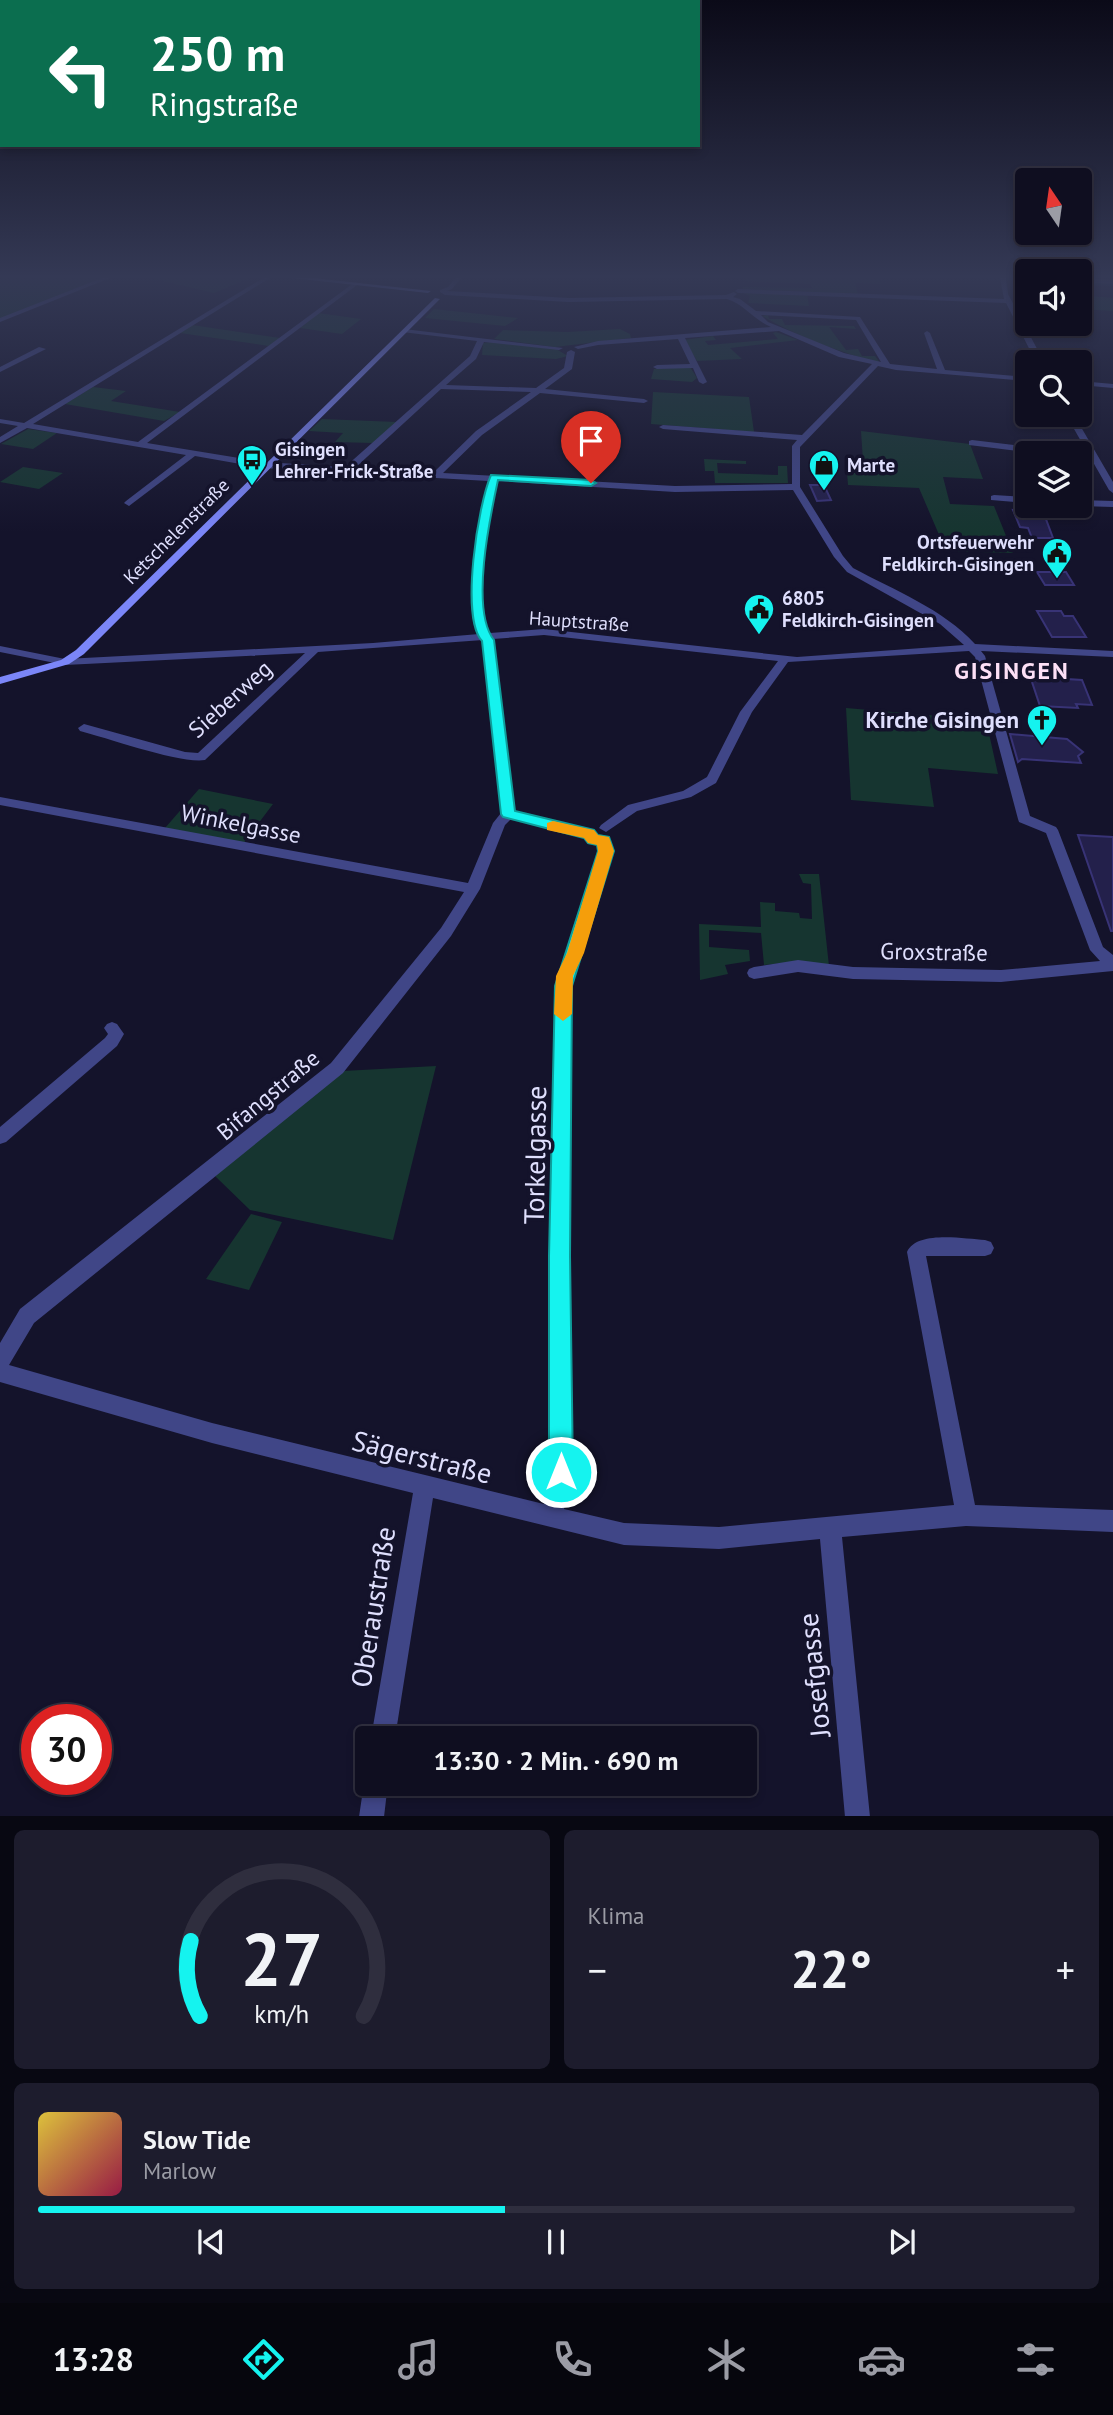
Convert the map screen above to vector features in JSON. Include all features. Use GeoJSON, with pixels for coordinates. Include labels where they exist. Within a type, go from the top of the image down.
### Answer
{"type":"FeatureCollection","features":[{"type":"Feature","properties":{"kind":"main road","name":"Ketschelenstraße"},"geometry":{"type":"LineString","coordinates":[[65,662],[80,652],[372,363]]}},
{"type":"Feature","properties":{"kind":"main road"},"geometry":{"type":"LineString","coordinates":[[0,681],[65,662]]}},
{"type":"Feature","properties":{"kind":"street"},"geometry":{"type":"LineString","coordinates":[[0,441],[129,363]]}},
{"type":"Feature","properties":{"kind":"street"},"geometry":{"type":"LineString","coordinates":[[140,444],[249,363]]}},
{"type":"Feature","properties":{"kind":"street"},"geometry":{"type":"LineString","coordinates":[[348,469],[467,363]]}},
{"type":"Feature","properties":{"kind":"street"},"geometry":{"type":"LineString","coordinates":[[438,473],[479,433],[568,369],[570,363]]}},
{"type":"Feature","properties":{"kind":"street"},"geometry":{"type":"LineString","coordinates":[[693,363],[703,382]]}},
{"type":"Feature","properties":{"kind":"street"},"geometry":{"type":"LineString","coordinates":[[871,363],[897,368],[1015,378]]}},
{"type":"Feature","properties":{"kind":"street"},"geometry":{"type":"LineString","coordinates":[[894,363],[897,368]]}},
{"type":"Feature","properties":{"kind":"street"},"geometry":{"type":"LineString","coordinates":[[939,363],[942,372]]}},
{"type":"Feature","properties":{"kind":"street"},"geometry":{"type":"LineString","coordinates":[[876,364],[803,438],[794,452],[796,487],[839,557],[850,570],[944,622],[974,647],[985,670],[1024,819],[1051,830],[1097,950],[1113,964]]}},
{"type":"Feature","properties":{"kind":"street"},"geometry":{"type":"LineString","coordinates":[[657,367],[695,366]]}},
{"type":"Feature","properties":{"kind":"street"},"geometry":{"type":"LineString","coordinates":[[1092,384],[1113,386]]}},
{"type":"Feature","properties":{"kind":"street"},"geometry":{"type":"LineString","coordinates":[[438,387],[536,391],[644,401]]}},
{"type":"Feature","properties":{"kind":"street"},"geometry":{"type":"LineString","coordinates":[[0,421],[268,464],[675,489],[796,487]]}},
{"type":"Feature","properties":{"kind":"street"},"geometry":{"type":"LineString","coordinates":[[663,427],[803,438]]}},
{"type":"Feature","properties":{"kind":"street"},"geometry":{"type":"LineString","coordinates":[[1076,427],[1113,490]]}},
{"type":"Feature","properties":{"kind":"street"},"geometry":{"type":"LineString","coordinates":[[972,443],[1015,448]]}},
{"type":"Feature","properties":{"kind":"street"},"geometry":{"type":"LineString","coordinates":[[129,503],[194,453]]}},
{"type":"Feature","properties":{"kind":"street"},"geometry":{"type":"LineString","coordinates":[[494,477],[486,512],[477,596],[481,633],[488,640],[508,814],[600,834],[633,808],[687,794],[712,780],[746,712],[784,660]]}},
{"type":"Feature","properties":{"kind":"street"},"geometry":{"type":"LineString","coordinates":[[994,498],[1015,499]]}},
{"type":"Feature","properties":{"kind":"street"},"geometry":{"type":"LineString","coordinates":[[1092,503],[1113,504]]}},
{"type":"Feature","properties":{"kind":"street","name":"Hauptstraße"},"geometry":{"type":"LineString","coordinates":[[0,649],[65,662],[315,649],[559,632],[784,660],[826,660],[974,647],[1113,654]]}},
{"type":"Feature","properties":{"kind":"street","name":"Sieberweg"},"geometry":{"type":"LineString","coordinates":[[84,728],[185,756],[201,757],[315,649]]}},
{"type":"Feature","properties":{"kind":"street","name":"Winkelgasse"},"geometry":{"type":"LineString","coordinates":[[0,801],[473,889]]}},
{"type":"Feature","properties":{"kind":"street","name":"Bifangstraße"},"geometry":{"type":"LineString","coordinates":[[0,1361],[27,1316],[337,1069],[446,932],[473,889],[499,823],[508,814]]}},
{"type":"Feature","properties":{"kind":"street","name":"Torkelgasse"},"geometry":{"type":"LineString","coordinates":[[552,1517],[561,1472],[559,1256],[564,986],[604,861],[600,834]]}},
{"type":"Feature","properties":{"kind":"street","name":"Groxstraße"},"geometry":{"type":"LineString","coordinates":[[754,973],[798,966],[853,973],[1001,976],[1113,964]]}},
{"type":"Feature","properties":{"kind":"street"},"geometry":{"type":"LineString","coordinates":[[0,1137],[111,1042],[116,1034],[112,1028]]}},
{"type":"Feature","properties":{"kind":"street"},"geometry":{"type":"LineString","coordinates":[[966,1516],[916,1252],[925,1246],[985,1248]]}},
{"type":"Feature","properties":{"kind":"street","name":"Sägerstraße"},"geometry":{"type":"LineString","coordinates":[[0,1372],[212,1433],[624,1534],[719,1538],[966,1516],[1113,1521]]}},
{"type":"Feature","properties":{"kind":"street","name":"Oberaustraße"},"geometry":{"type":"LineString","coordinates":[[385,1726],[424,1487]]}},
{"type":"Feature","properties":{"kind":"street","name":"Josefgasse"},"geometry":{"type":"LineString","coordinates":[[830,1528],[858,1816]]}},
{"type":"Feature","properties":{"kind":"street"},"geometry":{"type":"LineString","coordinates":[[371,1816],[374,1796]]}},
{"type":"Feature","properties":{"kind":"green space"},"geometry":{"type":"Polygon","coordinates":[[[690,367],[697,378],[692,382],[651,379],[654,369],[690,367]]]}},
{"type":"Feature","properties":{"kind":"green space"},"geometry":{"type":"Polygon","coordinates":[[[93,387],[126,391],[111,401],[180,412],[164,421],[65,404],[93,387]]]}},
{"type":"Feature","properties":{"kind":"green space"},"geometry":{"type":"Polygon","coordinates":[[[653,392],[749,397],[754,432],[651,424],[653,392]]]}},
{"type":"Feature","properties":{"kind":"green space"},"geometry":{"type":"Polygon","coordinates":[[[322,419],[397,422],[373,443],[335,442],[343,433],[309,431],[322,419]]]}},
{"type":"Feature","properties":{"kind":"green space"},"geometry":{"type":"Polygon","coordinates":[[[28,429],[57,433],[33,449],[1,444],[28,429]]]}},
{"type":"Feature","properties":{"kind":"green space"},"geometry":{"type":"Polygon","coordinates":[[[861,431],[970,444],[983,479],[943,477],[950,504],[994,506],[1013,553],[946,551],[919,488],[848,485],[846,459],[863,461],[861,431]]]}},
{"type":"Feature","properties":{"kind":"green space"},"geometry":{"type":"Polygon","coordinates":[[[704,459],[746,461],[746,464],[717,463],[718,473],[778,475],[778,466],[787,466],[788,483],[715,483],[714,471],[705,471],[704,459]]]}},
{"type":"Feature","properties":{"kind":"green space"},"geometry":{"type":"Polygon","coordinates":[[[23,467],[63,473],[39,489],[0,482],[23,467]]]}},
{"type":"Feature","properties":{"kind":"green space"},"geometry":{"type":"Polygon","coordinates":[[[846,708],[986,720],[998,774],[928,768],[934,807],[851,800],[846,708]]]}},
{"type":"Feature","properties":{"kind":"green space"},"geometry":{"type":"Polygon","coordinates":[[[199,789],[273,804],[243,844],[165,828],[199,789]]]}},
{"type":"Feature","properties":{"kind":"green space"},"geometry":{"type":"Polygon","coordinates":[[[799,874],[819,874],[829,966],[802,961],[764,965],[761,933],[709,930],[709,947],[749,950],[750,961],[725,965],[728,974],[700,980],[699,924],[761,927],[760,902],[775,903],[775,911],[799,913],[800,918],[812,919],[811,884],[803,883],[799,874]]]}},
{"type":"Feature","properties":{"kind":"green space"},"geometry":{"type":"Polygon","coordinates":[[[436,1066],[393,1240],[250,1210],[215,1176],[343,1071],[436,1066]]]}},
{"type":"Feature","properties":{"kind":"green space"},"geometry":{"type":"Polygon","coordinates":[[[251,1214],[282,1222],[249,1290],[206,1279],[251,1214]]]}},
{"type":"Feature","properties":{"kind":"building","name":"Marte"},"geometry":{"type":"Polygon","coordinates":[[[810,485],[824,485],[831,500],[817,501],[810,485]]]}},
{"type":"Feature","properties":{"kind":"building"},"geometry":{"type":"Polygon","coordinates":[[[1016,518],[1046,518],[1053,538],[1032,538],[1028,528],[1020,527],[1016,518]]]}},
{"type":"Feature","properties":{"kind":"building","name":"Ortsfeuerwehr Feldkirch-Gisingen"},"geometry":{"type":"Polygon","coordinates":[[[1037,572],[1066,572],[1074,585],[1045,585],[1037,572]]]}},
{"type":"Feature","properties":{"kind":"building"},"geometry":{"type":"Polygon","coordinates":[[[1037,611],[1061,611],[1064,616],[1073,616],[1086,637],[1052,637],[1037,611]]]}},
{"type":"Feature","properties":{"kind":"building"},"geometry":{"type":"Polygon","coordinates":[[[1029,673],[1065,675],[1067,679],[1082,680],[1092,705],[1076,704],[1078,708],[1040,706],[1029,673]]]}},
{"type":"Feature","properties":{"kind":"building","name":"Kirche Gisingen"},"geometry":{"type":"Polygon","coordinates":[[[1010,734],[1067,739],[1083,752],[1078,756],[1081,763],[1022,759],[1018,762],[1010,734]]]}},
{"type":"Feature","properties":{"kind":"building"},"geometry":{"type":"Polygon","coordinates":[[[1078,835],[1113,837],[1113,931],[1111,931],[1078,835]]]}},
{"type":"Feature","properties":{"kind":"slow traffic"},"geometry":{"type":"LineString","coordinates":[[553,826],[589,834],[594,840],[604,841],[606,851],[576,953],[565,976],[563,1014]]}},
{"type":"Feature","properties":{"kind":"place","name":"Gisingen Lehrer-Frick-Straße"},"geometry":{"type":"Point","coordinates":[252,487]}},
{"type":"Feature","properties":{"kind":"place","name":"Marte"},"geometry":{"type":"Point","coordinates":[824,492]}},
{"type":"Feature","properties":{"kind":"place","name":"Ortsfeuerwehr Feldkirch-Gisingen"},"geometry":{"type":"Point","coordinates":[1057,580]}},
{"type":"Feature","properties":{"kind":"place","name":"6805 Feldkirch-Gisingen"},"geometry":{"type":"Point","coordinates":[759,636]}},
{"type":"Feature","properties":{"kind":"place","name":"Kirche Gisingen"},"geometry":{"type":"Point","coordinates":[1042,747]}},
{"type":"Feature","properties":{"kind":"district","name":"GISINGEN"},"geometry":{"type":"Point","coordinates":[1012,671]}},
{"type":"Feature","properties":{"kind":"route"},"geometry":{"type":"LineString","coordinates":[[561,1472],[559,1256],[564,986],[606,851],[604,841],[594,840],[589,834],[508,814],[488,640],[481,633],[477,596],[482,539],[494,477],[591,483]]}}]}
